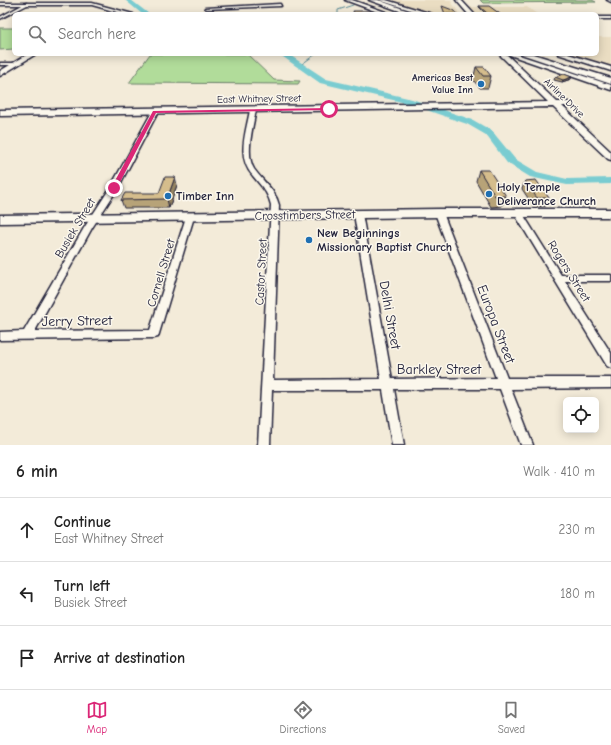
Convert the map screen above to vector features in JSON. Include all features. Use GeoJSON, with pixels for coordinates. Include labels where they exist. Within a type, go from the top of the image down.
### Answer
{"type":"FeatureCollection","features":[{"type":"Feature","properties":{"kind":"highway"},"geometry":{"type":"LineString","coordinates":[[366,0],[401,12]]}},
{"type":"Feature","properties":{"kind":"highway"},"geometry":{"type":"LineString","coordinates":[[372,0],[408,12]]}},
{"type":"Feature","properties":{"kind":"highway"},"geometry":{"type":"LineString","coordinates":[[382,0],[412,12]]}},
{"type":"Feature","properties":{"kind":"highway"},"geometry":{"type":"LineString","coordinates":[[359,2],[389,12]]}},
{"type":"Feature","properties":{"kind":"highway"},"geometry":{"type":"LineString","coordinates":[[359,2],[394,12]]}},
{"type":"Feature","properties":{"kind":"highway"},"geometry":{"type":"LineString","coordinates":[[549,56],[611,76]]}},
{"type":"Feature","properties":{"kind":"highway"},"geometry":{"type":"LineString","coordinates":[[529,57],[611,76]]}},
{"type":"Feature","properties":{"kind":"highway"},"geometry":{"type":"LineString","coordinates":[[529,57],[611,81]]}},
{"type":"Feature","properties":{"kind":"highway"},"geometry":{"type":"LineString","coordinates":[[598,84],[611,88]]}},
{"type":"Feature","properties":{"kind":"main road"},"geometry":{"type":"LineString","coordinates":[[347,0],[359,2],[383,12]]}},
{"type":"Feature","properties":{"kind":"main road"},"geometry":{"type":"LineString","coordinates":[[382,0],[422,12]]}},
{"type":"Feature","properties":{"kind":"main road"},"geometry":{"type":"LineString","coordinates":[[453,0],[469,12]]}},
{"type":"Feature","properties":{"kind":"main road"},"geometry":{"type":"LineString","coordinates":[[458,0],[464,12]]}},
{"type":"Feature","properties":{"kind":"main road"},"geometry":{"type":"LineString","coordinates":[[0,4],[92,4],[122,11]]}},
{"type":"Feature","properties":{"kind":"main road"},"geometry":{"type":"LineString","coordinates":[[0,74],[29,56]]}},
{"type":"Feature","properties":{"kind":"main road","name":"Airline Drive"},"geometry":{"type":"LineString","coordinates":[[504,56],[556,105],[608,149]]}},
{"type":"Feature","properties":{"kind":"main road"},"geometry":{"type":"LineString","coordinates":[[568,56],[611,69]]}},
{"type":"Feature","properties":{"kind":"main road"},"geometry":{"type":"LineString","coordinates":[[529,57],[526,65],[544,65],[598,84]]}},
{"type":"Feature","properties":{"kind":"main road","name":"Airline Drive"},"geometry":{"type":"LineString","coordinates":[[529,57],[547,87],[566,104],[608,149],[611,157]]}},
{"type":"Feature","properties":{"kind":"main road"},"geometry":{"type":"LineString","coordinates":[[537,87],[547,87]]}},
{"type":"Feature","properties":{"kind":"main road","name":"East Whitney Street"},"geometry":{"type":"LineString","coordinates":[[0,113],[155,112],[566,104]]}},
{"type":"Feature","properties":{"kind":"main road","name":"Crosstimbers Street"},"geometry":{"type":"LineString","coordinates":[[0,219],[92,221],[440,216],[584,216],[611,213]]}},
{"type":"Feature","properties":{"kind":"main road","name":"Crosstimbers Street"},"geometry":{"type":"LineString","coordinates":[[584,216],[611,220]]}},
{"type":"Feature","properties":{"kind":"main road","name":"Crosstimbers Street"},"geometry":{"type":"LineString","coordinates":[[0,225],[92,221]]}},
{"type":"Feature","properties":{"kind":"street"},"geometry":{"type":"LineString","coordinates":[[207,8],[226,10],[279,7],[275,0]]}},
{"type":"Feature","properties":{"kind":"street"},"geometry":{"type":"LineString","coordinates":[[0,18],[27,4]]}},
{"type":"Feature","properties":{"kind":"street"},"geometry":{"type":"LineString","coordinates":[[599,18],[611,18]]}},
{"type":"Feature","properties":{"kind":"street"},"geometry":{"type":"LineString","coordinates":[[0,64],[14,64]]}},
{"type":"Feature","properties":{"kind":"street","name":"Castor Street"},"geometry":{"type":"LineString","coordinates":[[253,110],[247,159],[252,170],[272,193],[275,205],[268,385],[264,445]]}},
{"type":"Feature","properties":{"kind":"street","name":"Busiek Street"},"geometry":{"type":"LineString","coordinates":[[27,336],[92,221],[114,188],[155,112]]}},
{"type":"Feature","properties":{"kind":"street","name":"Europa Street"},"geometry":{"type":"LineString","coordinates":[[440,216],[527,445]]}},
{"type":"Feature","properties":{"kind":"street","name":"Rogers Street"},"geometry":{"type":"LineString","coordinates":[[520,216],[611,363]]}},
{"type":"Feature","properties":{"kind":"street","name":"Delhi Street"},"geometry":{"type":"LineString","coordinates":[[359,217],[398,445]]}},
{"type":"Feature","properties":{"kind":"street","name":"Cornell Street"},"geometry":{"type":"LineString","coordinates":[[154,334],[189,220]]}},
{"type":"Feature","properties":{"kind":"street"},"geometry":{"type":"LineString","coordinates":[[559,278],[611,278]]}},
{"type":"Feature","properties":{"kind":"street","name":"Jerry Street"},"geometry":{"type":"LineString","coordinates":[[0,336],[154,334]]}},
{"type":"Feature","properties":{"kind":"street","name":"Barkley Street"},"geometry":{"type":"LineString","coordinates":[[268,385],[611,383]]}},
{"type":"Feature","properties":{"kind":"shaded area"},"geometry":{"type":"Polygon","coordinates":[[[386,0],[450,0],[458,12],[426,12],[386,0]]]}},
{"type":"Feature","properties":{"kind":"shaded area"},"geometry":{"type":"Polygon","coordinates":[[[468,7],[527,7],[534,12],[474,12],[468,7]]]}},
{"type":"Feature","properties":{"kind":"shaded area"},"geometry":{"type":"Polygon","coordinates":[[[599,37],[611,37],[611,67],[573,56],[599,56],[599,37]]]}},
{"type":"Feature","properties":{"kind":"green space"},"geometry":{"type":"Polygon","coordinates":[[[480,0],[592,0],[596,2],[483,3],[480,0]]]}},
{"type":"Feature","properties":{"kind":"green space"},"geometry":{"type":"Polygon","coordinates":[[[0,28],[12,28],[12,49],[0,50],[0,28]]]}},
{"type":"Feature","properties":{"kind":"green space"},"geometry":{"type":"Polygon","coordinates":[[[149,56],[249,56],[274,80],[300,81],[298,84],[129,83],[149,56]]]}},
{"type":"Feature","properties":{"kind":"building"},"geometry":{"type":"Polygon","coordinates":[[[442,6],[456,12],[444,12],[442,6]]]}},
{"type":"Feature","properties":{"kind":"building"},"geometry":{"type":"Polygon","coordinates":[[[479,6],[489,6],[497,12],[486,12],[479,6]]]}},
{"type":"Feature","properties":{"kind":"building"},"geometry":{"type":"Polygon","coordinates":[[[353,11],[376,12],[353,12],[353,11]]]}},
{"type":"Feature","properties":{"kind":"building"},"geometry":{"type":"Polygon","coordinates":[[[476,67],[484,67],[491,76],[483,76],[476,67]]]}},
{"type":"Feature","properties":{"kind":"building"},"geometry":{"type":"Polygon","coordinates":[[[564,74],[572,77],[563,80],[555,77],[564,74]]]}},
{"type":"Feature","properties":{"kind":"building"},"geometry":{"type":"Polygon","coordinates":[[[479,170],[489,170],[506,196],[495,196],[479,170]]]}},
{"type":"Feature","properties":{"kind":"building"},"geometry":{"type":"Polygon","coordinates":[[[165,177],[175,177],[167,199],[121,200],[125,193],[159,193],[165,177]]]}},
{"type":"Feature","properties":{"kind":"building"},"geometry":{"type":"Polygon","coordinates":[[[536,180],[549,198],[537,198],[525,181],[536,180]]]}},
{"type":"Feature","properties":{"kind":"waterway"},"geometry":{"type":"LineString","coordinates":[[128,0],[143,12]]}},
{"type":"Feature","properties":{"kind":"waterway"},"geometry":{"type":"LineString","coordinates":[[338,12],[338,10],[353,5]]}},
{"type":"Feature","properties":{"kind":"waterway"},"geometry":{"type":"LineString","coordinates":[[286,56],[323,81],[409,101],[470,122],[489,133],[511,161],[520,168],[534,175],[567,182],[611,181]]}},
{"type":"Feature","properties":{"kind":"waterway"},"geometry":{"type":"LineString","coordinates":[[299,66],[313,56]]}},
{"type":"Feature","properties":{"kind":"place","name":"Americas Best Value Inn"},"geometry":{"type":"Point","coordinates":[481,84]}},
{"type":"Feature","properties":{"kind":"place","name":"Holy Temple Deliverance Church"},"geometry":{"type":"Point","coordinates":[489,194]}},
{"type":"Feature","properties":{"kind":"place","name":"Timber Inn"},"geometry":{"type":"Point","coordinates":[168,196]}},
{"type":"Feature","properties":{"kind":"place","name":"New Beginnings Missionary Baptist Church"},"geometry":{"type":"Point","coordinates":[309,240]}},
{"type":"Feature","properties":{"kind":"route"},"geometry":{"type":"LineString","coordinates":[[114,188],[155,112],[329,109]]}}]}
